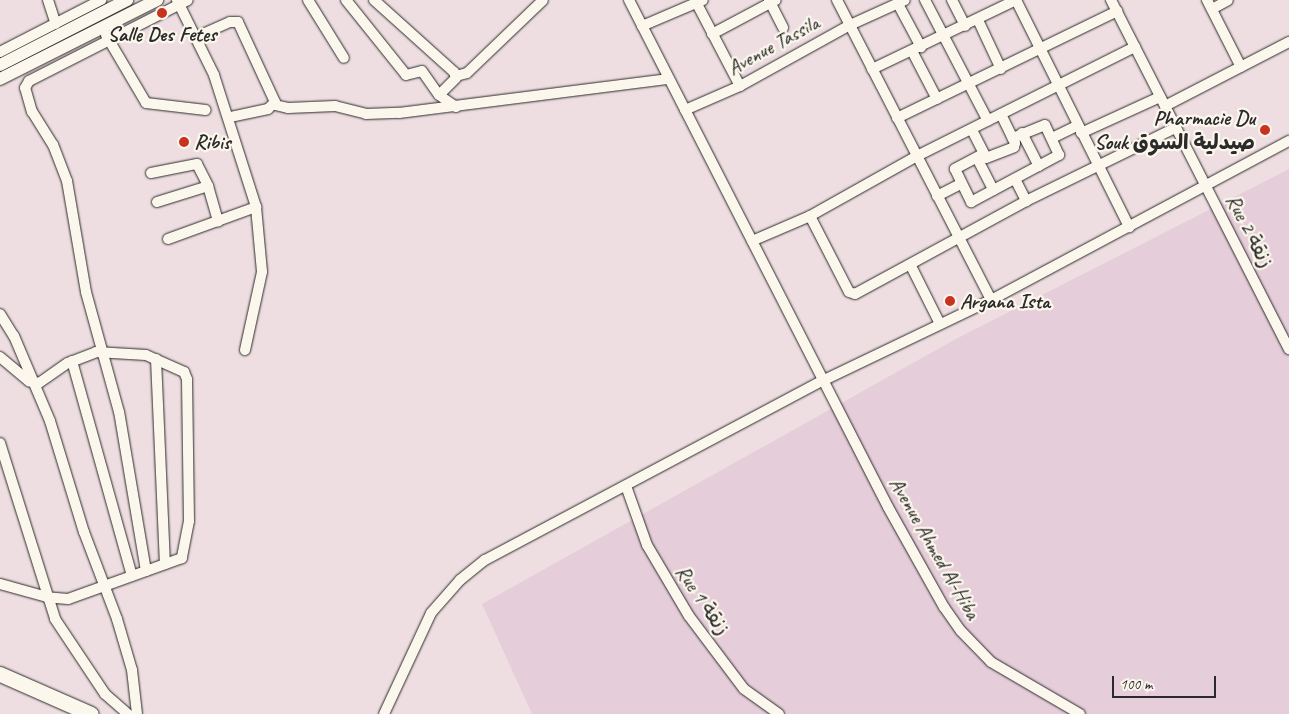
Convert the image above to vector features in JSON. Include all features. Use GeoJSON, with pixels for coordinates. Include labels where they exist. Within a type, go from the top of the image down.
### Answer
{"type":"FeatureCollection","features":[{"type":"Feature","properties":{"kind":"highway"},"geometry":{"type":"LineString","coordinates":[[0,674],[91,714]]}},
{"type":"Feature","properties":{"kind":"highway"},"geometry":{"type":"LineString","coordinates":[[0,683],[70,714]]}},
{"type":"Feature","properties":{"kind":"main road"},"geometry":{"type":"LineString","coordinates":[[0,65],[127,0]]}},
{"type":"Feature","properties":{"kind":"main road"},"geometry":{"type":"LineString","coordinates":[[0,79],[156,0]]}},
{"type":"Feature","properties":{"kind":"street"},"geometry":{"type":"LineString","coordinates":[[48,0],[56,24]]}},
{"type":"Feature","properties":{"kind":"street"},"geometry":{"type":"LineString","coordinates":[[0,52],[101,0]]}},
{"type":"Feature","properties":{"kind":"street"},"geometry":{"type":"LineString","coordinates":[[308,0],[344,58]]}},
{"type":"Feature","properties":{"kind":"street"},"geometry":{"type":"LineString","coordinates":[[346,0],[406,75],[422,71],[439,95],[456,107]]}},
{"type":"Feature","properties":{"kind":"street"},"geometry":{"type":"LineString","coordinates":[[374,0],[456,76]]}},
{"type":"Feature","properties":{"kind":"street"},"geometry":{"type":"LineString","coordinates":[[439,95],[456,76],[467,73],[543,0]]}},
{"type":"Feature","properties":{"kind":"street","name":"Avenue Ahmed Al-Hiba"},"geometry":{"type":"LineString","coordinates":[[629,0],[908,546],[961,631],[991,662],[1080,714]]}},
{"type":"Feature","properties":{"kind":"street"},"geometry":{"type":"LineString","coordinates":[[837,0],[991,300]]}},
{"type":"Feature","properties":{"kind":"street"},"geometry":{"type":"LineString","coordinates":[[925,0],[988,121]]}},
{"type":"Feature","properties":{"kind":"street"},"geometry":{"type":"LineString","coordinates":[[952,0],[965,26]]}},
{"type":"Feature","properties":{"kind":"street"},"geometry":{"type":"LineString","coordinates":[[872,69],[978,20],[1016,0],[1129,226]]}},
{"type":"Feature","properties":{"kind":"street","name":"Rue 2 زنقة"},"geometry":{"type":"LineString","coordinates":[[1111,0],[1289,349]]}},
{"type":"Feature","properties":{"kind":"street"},"geometry":{"type":"LineString","coordinates":[[1228,0],[1209,5],[1242,67]]}},
{"type":"Feature","properties":{"kind":"street"},"geometry":{"type":"LineString","coordinates":[[146,571],[120,412],[86,292],[67,181],[53,145],[32,112],[25,88],[29,80],[181,1],[230,117],[230,129],[256,207],[262,272],[245,350]]}},
{"type":"Feature","properties":{"kind":"street"},"geometry":{"type":"LineString","coordinates":[[642,26],[698,1],[712,34],[740,86]]}},
{"type":"Feature","properties":{"kind":"street"},"geometry":{"type":"LineString","coordinates":[[712,34],[772,1],[783,28]]}},
{"type":"Feature","properties":{"kind":"street"},"geometry":{"type":"LineString","coordinates":[[902,2],[916,49],[936,99]]}},
{"type":"Feature","properties":{"kind":"street","name":"Avenue Tassila"},"geometry":{"type":"LineString","coordinates":[[686,110],[740,86],[850,25],[902,2]]}},
{"type":"Feature","properties":{"kind":"street"},"geometry":{"type":"LineString","coordinates":[[897,118],[1002,69],[1117,11]]}},
{"type":"Feature","properties":{"kind":"street"},"geometry":{"type":"LineString","coordinates":[[978,20],[1002,69]]}},
{"type":"Feature","properties":{"kind":"street"},"geometry":{"type":"LineString","coordinates":[[196,36],[230,22],[238,22],[275,105]]}},
{"type":"Feature","properties":{"kind":"street"},"geometry":{"type":"LineString","coordinates":[[102,28],[146,103],[206,110]]}},
{"type":"Feature","properties":{"kind":"street"},"geometry":{"type":"LineString","coordinates":[[1052,138],[1163,102],[1242,67],[1289,42]]}},
{"type":"Feature","properties":{"kind":"street"},"geometry":{"type":"LineString","coordinates":[[752,241],[810,216],[917,156],[1135,47]]}},
{"type":"Feature","properties":{"kind":"street"},"geometry":{"type":"LineString","coordinates":[[230,117],[275,105],[288,108],[335,106],[366,114],[456,107],[669,79]]}},
{"type":"Feature","properties":{"kind":"street"},"geometry":{"type":"LineString","coordinates":[[1001,114],[1039,166]]}},
{"type":"Feature","properties":{"kind":"street"},"geometry":{"type":"LineString","coordinates":[[1043,124],[1052,138],[1059,155],[971,202],[955,168],[980,156],[989,158],[1014,147],[1018,135],[1043,124]]}},
{"type":"Feature","properties":{"kind":"street"},"geometry":{"type":"LineString","coordinates":[[810,216],[852,294],[911,266],[959,237],[1026,201],[1175,128]]}},
{"type":"Feature","properties":{"kind":"street"},"geometry":{"type":"LineString","coordinates":[[972,130],[993,190]]}},
{"type":"Feature","properties":{"kind":"street"},"geometry":{"type":"LineString","coordinates":[[384,714],[431,613],[460,580],[501,550],[626,486],[824,380],[991,300],[1204,184],[1289,141]]}},
{"type":"Feature","properties":{"kind":"street"},"geometry":{"type":"LineString","coordinates":[[151,173],[197,164],[208,186],[218,222]]}},
{"type":"Feature","properties":{"kind":"street"},"geometry":{"type":"LineString","coordinates":[[1015,178],[1026,201]]}},
{"type":"Feature","properties":{"kind":"street"},"geometry":{"type":"LineString","coordinates":[[938,196],[961,184]]}},
{"type":"Feature","properties":{"kind":"street"},"geometry":{"type":"LineString","coordinates":[[157,202],[208,186]]}},
{"type":"Feature","properties":{"kind":"street"},"geometry":{"type":"LineString","coordinates":[[168,239],[256,207]]}},
{"type":"Feature","properties":{"kind":"street"},"geometry":{"type":"LineString","coordinates":[[911,266],[940,324]]}},
{"type":"Feature","properties":{"kind":"street"},"geometry":{"type":"LineString","coordinates":[[0,314],[36,383],[132,670],[137,714]]}},
{"type":"Feature","properties":{"kind":"street"},"geometry":{"type":"LineString","coordinates":[[0,357],[36,383],[42,383],[72,361],[104,352],[128,352],[156,359],[181,369],[187,379],[188,536],[183,556],[68,599],[47,597],[0,584]]}},
{"type":"Feature","properties":{"kind":"street"},"geometry":{"type":"LineString","coordinates":[[156,359],[165,564]]}},
{"type":"Feature","properties":{"kind":"street"},"geometry":{"type":"LineString","coordinates":[[72,361],[132,576]]}},
{"type":"Feature","properties":{"kind":"street"},"geometry":{"type":"LineString","coordinates":[[0,443],[55,618],[91,676],[105,694],[128,714]]}},
{"type":"Feature","properties":{"kind":"street","name":"Rue 1 زنقة"},"geometry":{"type":"LineString","coordinates":[[626,486],[647,545],[688,616],[744,689],[779,714]]}},
{"type":"Feature","properties":{"kind":"shaded area"},"geometry":{"type":"Polygon","coordinates":[[[1289,169],[1289,714],[532,714],[482,604],[954,340],[1289,169]]]}},
{"type":"Feature","properties":{"kind":"place","name":"Salle Des Fetes"},"geometry":{"type":"Point","coordinates":[162,13]}},
{"type":"Feature","properties":{"kind":"place","name":"Pharmacie Du Souk صيدلية السوق"},"geometry":{"type":"Point","coordinates":[1265,130]}},
{"type":"Feature","properties":{"kind":"place","name":"Ribis"},"geometry":{"type":"Point","coordinates":[184,142]}},
{"type":"Feature","properties":{"kind":"place","name":"Argana Ista"},"geometry":{"type":"Point","coordinates":[950,301]}}]}
